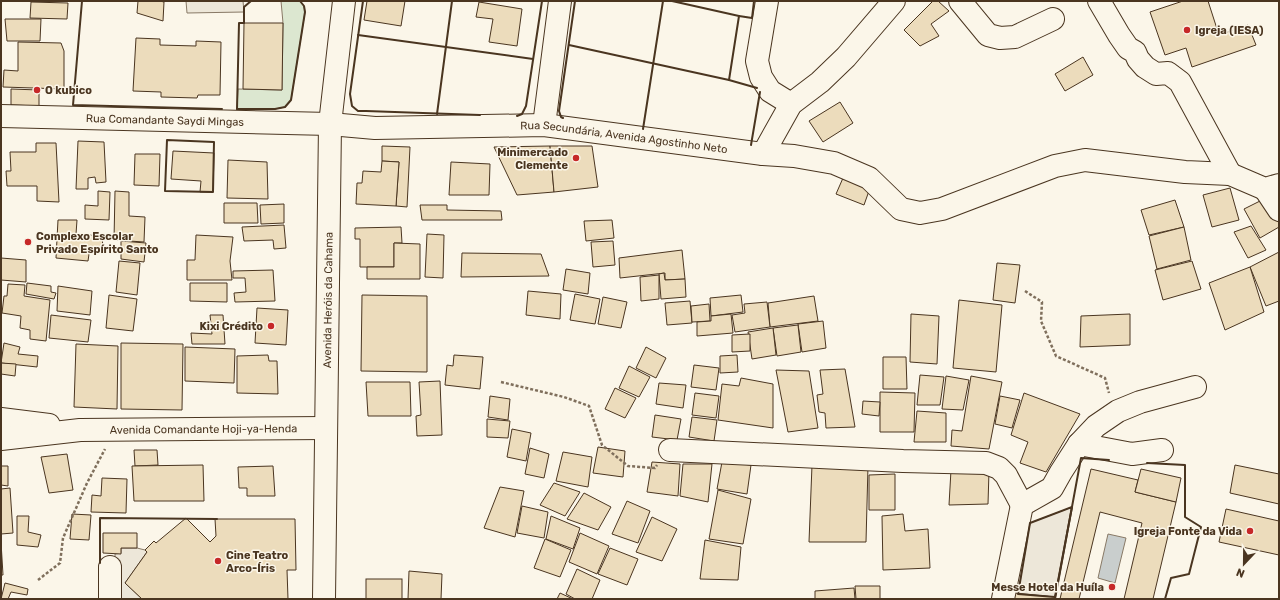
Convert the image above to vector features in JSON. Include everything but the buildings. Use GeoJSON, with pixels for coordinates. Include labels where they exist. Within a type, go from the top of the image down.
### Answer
{"type":"FeatureCollection","features":[{"type":"Feature","properties":{"kind":"street"},"geometry":{"type":"LineString","coordinates":[[544,125],[560,1]]}},
{"type":"Feature","properties":{"kind":"street"},"geometry":{"type":"LineString","coordinates":[[767,1],[757,61],[761,77],[770,91],[791,104]]}},
{"type":"Feature","properties":{"kind":"street"},"geometry":{"type":"LineString","coordinates":[[763,154],[791,104],[820,82],[846,57],[894,1]]}},
{"type":"Feature","properties":{"kind":"street"},"geometry":{"type":"LineString","coordinates":[[960,1],[988,35],[1000,38],[1015,37],[1053,18]]}},
{"type":"Feature","properties":{"kind":"street"},"geometry":{"type":"LineString","coordinates":[[1100,1],[1118,35],[1128,48],[1135,52],[1138,59],[1145,67],[1156,74],[1168,73],[1180,82],[1230,174],[1272,187],[1279,210]]}},
{"type":"Feature","properties":{"kind":"street","name":"Avenida Heróis da Cahama"},"geometry":{"type":"LineString","coordinates":[[324,599],[330,124],[343,2]]}},
{"type":"Feature","properties":{"kind":"street","name":"Rua Comandante Saydi Mingas"},"geometry":{"type":"LineString","coordinates":[[1,116],[330,124]]}},
{"type":"Feature","properties":{"kind":"street","name":"Rua Secundária, Avenida Agostinho Neto"},"geometry":{"type":"LineString","coordinates":[[330,124],[375,128],[544,125],[834,162],[869,178],[901,209],[920,214],[942,209],[1055,166],[1085,160],[1185,172],[1230,174]]}},
{"type":"Feature","properties":{"kind":"street"},"geometry":{"type":"LineString","coordinates":[[1022,505],[1052,488],[1079,444],[1096,426],[1118,411],[1140,402],[1195,387]]}},
{"type":"Feature","properties":{"kind":"street","name":"Avenida Comandante Hoji-ya-Henda"},"geometry":{"type":"LineString","coordinates":[[1,419],[40,423],[80,430]]}},
{"type":"Feature","properties":{"kind":"street","name":"Avenida Comandante Hoji-ya-Henda"},"geometry":{"type":"LineString","coordinates":[[1,439],[80,430],[326,428]]}},
{"type":"Feature","properties":{"kind":"street"},"geometry":{"type":"LineString","coordinates":[[1079,444],[1132,454],[1162,450]]}},
{"type":"Feature","properties":{"kind":"street"},"geometry":{"type":"LineString","coordinates":[[670,450],[986,463],[999,468],[1006,475],[1022,505],[1003,599]]}},
{"type":"Feature","properties":{"kind":"street"},"geometry":{"type":"LineString","coordinates":[[110,567],[110,599]]}},
{"type":"Feature","properties":{"kind":"path"},"geometry":{"type":"LineString","coordinates":[[1024,291],[1042,302],[1041,321],[1056,356],[1105,378],[1110,398]]}},
{"type":"Feature","properties":{"kind":"path"},"geometry":{"type":"LineString","coordinates":[[501,382],[564,397],[589,406],[602,445],[628,466],[655,468],[670,450]]}},
{"type":"Feature","properties":{"kind":"path"},"geometry":{"type":"LineString","coordinates":[[38,580],[60,563],[63,538],[87,483],[115,430]]}},
{"type":"Feature","properties":{"kind":"green space"},"geometry":{"type":"Polygon","coordinates":[[[281,1],[300,1],[304,6],[305,12],[291,100],[285,107],[275,109],[237,109],[238,89],[282,90],[283,23],[281,1]]]}},
{"type":"Feature","properties":{"kind":"shaded area"},"geometry":{"type":"Polygon","coordinates":[[[186,1],[243,1],[244,12],[187,13],[186,1]]]}},
{"type":"Feature","properties":{"kind":"shaded area"},"geometry":{"type":"Polygon","coordinates":[[[1072,507],[1055,597],[1018,594],[1030,523],[1072,507]]]}},
{"type":"Feature","properties":{"kind":"shaded area"},"geometry":{"type":"Polygon","coordinates":[[[1108,534],[1126,538],[1115,583],[1098,578],[1108,534]]]}},
{"type":"Feature","properties":{"kind":"shaded area"},"geometry":{"type":"Polygon","coordinates":[[[121,548],[137,548],[147,552],[125,583],[142,599],[115,599],[115,554],[121,553],[121,548]]]}},
{"type":"Feature","properties":{"kind":"wall"},"geometry":{"type":"LineString","coordinates":[[82,1],[73,105],[222,109]]}},
{"type":"Feature","properties":{"kind":"wall"},"geometry":{"type":"LineString","coordinates":[[237,109],[239,23],[244,23],[244,7],[251,1]]}},
{"type":"Feature","properties":{"kind":"wall"},"geometry":{"type":"LineString","coordinates":[[237,109],[275,109],[285,107],[291,100],[305,12],[304,6],[300,1]]}},
{"type":"Feature","properties":{"kind":"wall"},"geometry":{"type":"LineString","coordinates":[[363,1],[350,94],[352,106],[358,111],[480,115]]}},
{"type":"Feature","properties":{"kind":"wall"},"geometry":{"type":"LineString","coordinates":[[437,114],[452,1]]}},
{"type":"Feature","properties":{"kind":"wall"},"geometry":{"type":"LineString","coordinates":[[517,116],[522,114],[526,106],[542,1]]}},
{"type":"Feature","properties":{"kind":"wall"},"geometry":{"type":"LineString","coordinates":[[563,118],[561,117],[559,111],[575,1]]}},
{"type":"Feature","properties":{"kind":"wall"},"geometry":{"type":"LineString","coordinates":[[643,129],[663,1]]}},
{"type":"Feature","properties":{"kind":"wall"},"geometry":{"type":"LineString","coordinates":[[672,1],[739,16]]}},
{"type":"Feature","properties":{"kind":"wall"},"geometry":{"type":"LineString","coordinates":[[754,1],[752,18],[739,16],[729,80],[757,88]]}},
{"type":"Feature","properties":{"kind":"wall"},"geometry":{"type":"LineString","coordinates":[[358,35],[533,59]]}},
{"type":"Feature","properties":{"kind":"wall"},"geometry":{"type":"LineString","coordinates":[[569,45],[729,80]]}},
{"type":"Feature","properties":{"kind":"wall"},"geometry":{"type":"LineString","coordinates":[[751,145],[760,92]]}},
{"type":"Feature","properties":{"kind":"wall"},"geometry":{"type":"LineString","coordinates":[[167,140],[214,142],[213,192],[165,191],[167,140]]}},
{"type":"Feature","properties":{"kind":"wall"},"geometry":{"type":"LineString","coordinates":[[1055,599],[1081,458],[1109,460]]}},
{"type":"Feature","properties":{"kind":"wall"},"geometry":{"type":"LineString","coordinates":[[1147,463],[1185,465],[1185,517],[1201,527],[1189,574],[1171,578],[1165,599]]}},
{"type":"Feature","properties":{"kind":"wall"},"geometry":{"type":"LineString","coordinates":[[1072,507],[1055,597],[1018,594],[1030,523],[1072,507]]}},
{"type":"Feature","properties":{"kind":"wall"},"geometry":{"type":"LineString","coordinates":[[100,563],[100,518],[217,519]]}},
{"type":"Feature","properties":{"kind":"place","name":"Igreja (IESA)"},"geometry":{"type":"Point","coordinates":[1187,30]}},
{"type":"Feature","properties":{"kind":"place","name":"O kubico"},"geometry":{"type":"Point","coordinates":[37,90]}},
{"type":"Feature","properties":{"kind":"place","name":"Minimercado Clemente"},"geometry":{"type":"Point","coordinates":[576,158]}},
{"type":"Feature","properties":{"kind":"place","name":"Complexo Escolar Privado Espírito Santo"},"geometry":{"type":"Point","coordinates":[28,242]}},
{"type":"Feature","properties":{"kind":"place","name":"Kixi Crédito"},"geometry":{"type":"Point","coordinates":[271,326]}},
{"type":"Feature","properties":{"kind":"place","name":"Igreja Fonte da Vida"},"geometry":{"type":"Point","coordinates":[1250,531]}},
{"type":"Feature","properties":{"kind":"place","name":"Cine Teatro Arco-Íris"},"geometry":{"type":"Point","coordinates":[218,561]}},
{"type":"Feature","properties":{"kind":"place","name":"Messe Hotel da Huíla"},"geometry":{"type":"Point","coordinates":[1112,587]}}]}
